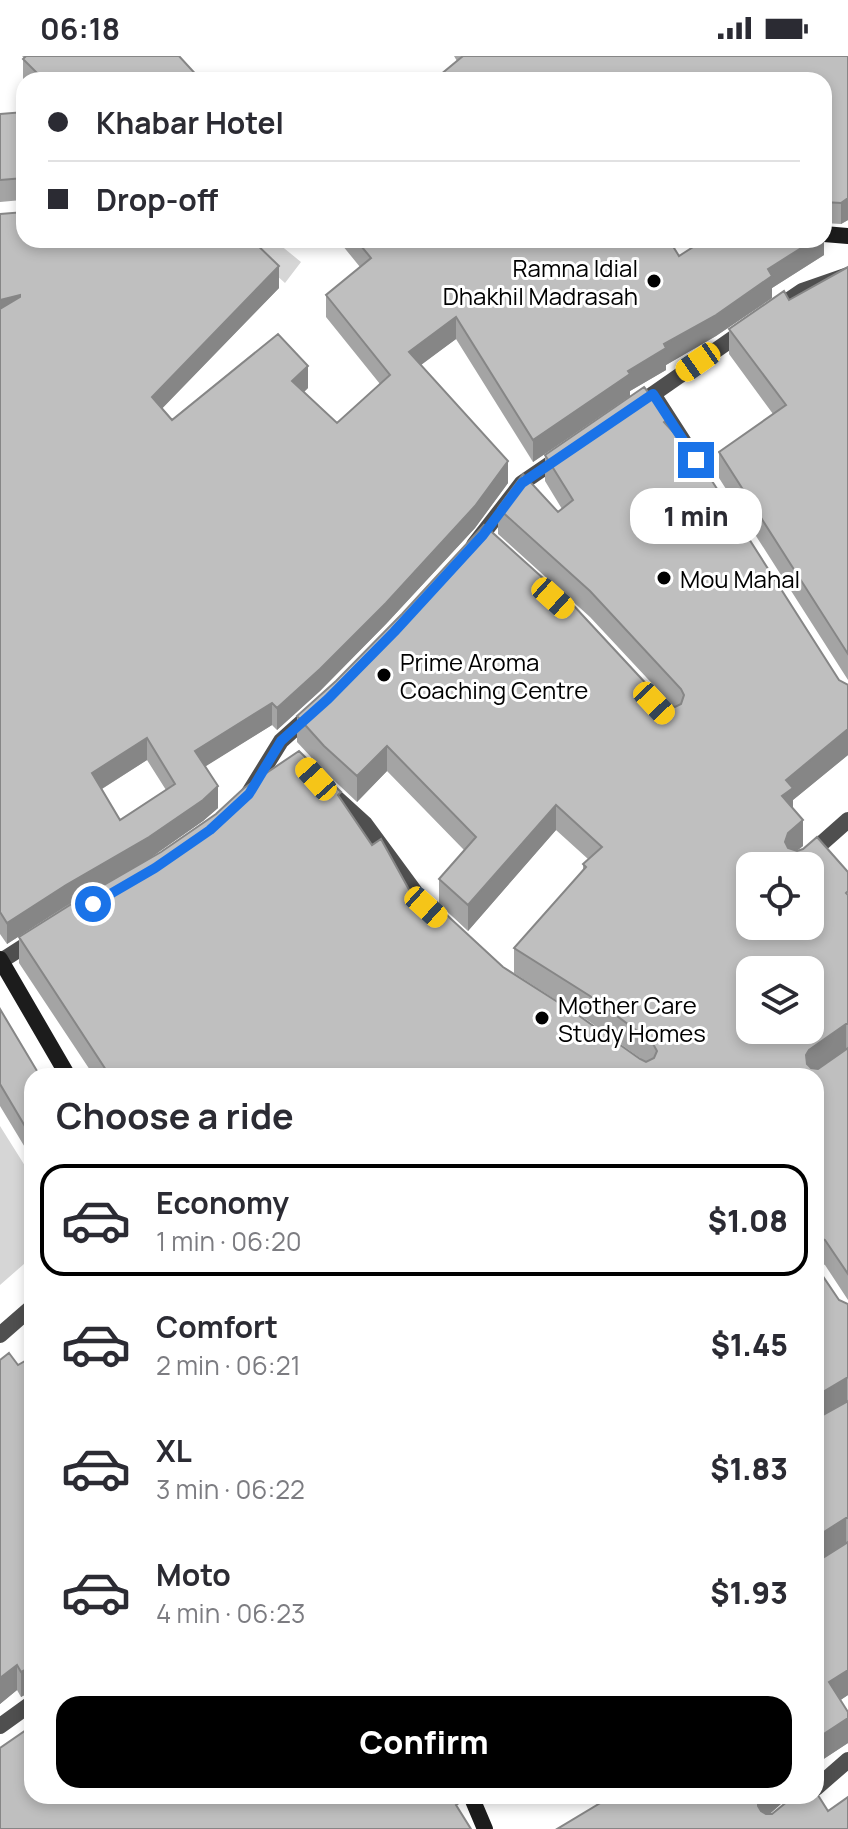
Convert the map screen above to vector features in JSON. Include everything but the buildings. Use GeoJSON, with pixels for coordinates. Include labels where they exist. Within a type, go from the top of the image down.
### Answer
{"type":"FeatureCollection","features":[{"type":"Feature","properties":{"kind":"street"},"geometry":{"type":"LineString","coordinates":[[613,421],[802,291],[848,275]]}},
{"type":"Feature","properties":{"kind":"street"},"geometry":{"type":"LineString","coordinates":[[653,394],[709,480]]}},
{"type":"Feature","properties":{"kind":"street"},"geometry":{"type":"LineString","coordinates":[[464,556],[489,540],[522,483],[574,447]]}},
{"type":"Feature","properties":{"kind":"street"},"geometry":{"type":"LineString","coordinates":[[239,803],[328,699]]}},
{"type":"Feature","properties":{"kind":"street"},"geometry":{"type":"LineString","coordinates":[[316,779],[365,824],[426,907],[447,926]]}},
{"type":"Feature","properties":{"kind":"street"},"geometry":{"type":"LineString","coordinates":[[812,852],[848,820]]}},
{"type":"Feature","properties":{"kind":"street"},"geometry":{"type":"LineString","coordinates":[[48,931],[0,960],[63,1068]]}},
{"type":"Feature","properties":{"kind":"street"},"geometry":{"type":"LineString","coordinates":[[0,1335],[24,1314]]}},
{"type":"Feature","properties":{"kind":"street"},"geometry":{"type":"LineString","coordinates":[[0,1726],[24,1709]]}},
{"type":"Feature","properties":{"kind":"street"},"geometry":{"type":"LineString","coordinates":[[824,1781],[848,1760]]}},
{"type":"Feature","properties":{"kind":"street"},"geometry":{"type":"LineString","coordinates":[[474,1804],[485,1829]]}},
{"type":"Feature","properties":{"kind":"shaded area"},"geometry":{"type":"Polygon","coordinates":[[[246,248],[284,248],[301,262],[285,283],[246,248]]]}},
{"type":"Feature","properties":{"kind":"shaded area"},"geometry":{"type":"Polygon","coordinates":[[[0,1126],[24,1164],[24,1264],[0,1285],[0,1126]]]}},
{"type":"Feature","properties":{"kind":"place","name":"Ramna Idial Dhakhil Madrasah"},"geometry":{"type":"Point","coordinates":[654,281]}},
{"type":"Feature","properties":{"kind":"place","name":"Mou Mahal"},"geometry":{"type":"Point","coordinates":[664,578]}},
{"type":"Feature","properties":{"kind":"place","name":"Prime Aroma Coaching Centre"},"geometry":{"type":"Point","coordinates":[384,675]}},
{"type":"Feature","properties":{"kind":"place","name":"Mother Care Study Homes"},"geometry":{"type":"Point","coordinates":[542,1018]}},
{"type":"Feature","properties":{"kind":"route"},"geometry":{"type":"LineString","coordinates":[[93,904],[155,868],[210,830],[249,794],[281,741],[328,699],[394,632],[483,535],[522,483],[653,394],[696,460]]}}]}
